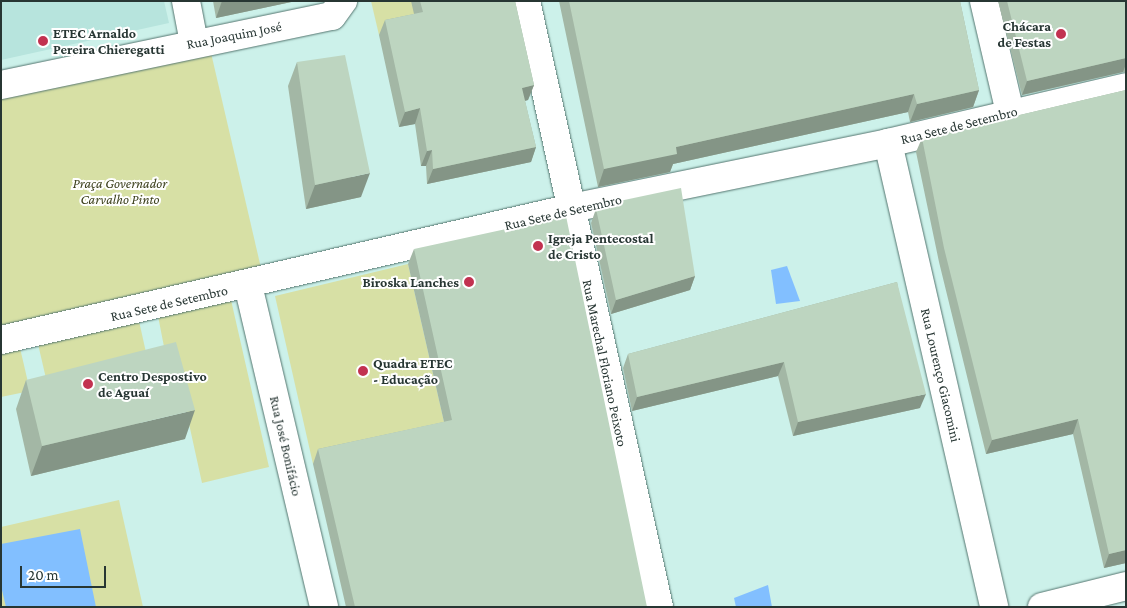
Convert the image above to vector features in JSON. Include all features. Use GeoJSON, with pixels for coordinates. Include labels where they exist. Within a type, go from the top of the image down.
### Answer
{"type":"FeatureCollection","features":[{"type":"Feature","properties":{"kind":"street"},"geometry":{"type":"LineString","coordinates":[[186,1],[194,43]]}},
{"type":"Feature","properties":{"kind":"street","name":"Rua Joaquim José"},"geometry":{"type":"LineString","coordinates":[[1,85],[194,43],[332,16],[343,1]]}},
{"type":"Feature","properties":{"kind":"street","name":"Rua Marechal Floriano Peixoto"},"geometry":{"type":"LineString","coordinates":[[526,1],[659,607]]}},
{"type":"Feature","properties":{"kind":"street"},"geometry":{"type":"LineString","coordinates":[[984,1],[1010,113]]}},
{"type":"Feature","properties":{"kind":"street","name":"Rua Sete de Setembro"},"geometry":{"type":"LineString","coordinates":[[1,340],[248,285],[572,208],[888,143],[1126,87]]}},
{"type":"Feature","properties":{"kind":"street","name":"Rua Lourenço Giacomini"},"geometry":{"type":"LineString","coordinates":[[888,143],[994,607]]}},
{"type":"Feature","properties":{"kind":"street","name":"Rua José Bonifácio"},"geometry":{"type":"LineString","coordinates":[[248,285],[324,607]]}},
{"type":"Feature","properties":{"kind":"street"},"geometry":{"type":"LineString","coordinates":[[1042,607],[1126,586]]}},
{"type":"Feature","properties":{"kind":"shaded area","name":"ETEC Arnaldo Pereira Chieregatti"},"geometry":{"type":"Polygon","coordinates":[[[1,1],[164,1],[169,23],[1,60],[1,1]]]}},
{"type":"Feature","properties":{"kind":"green space"},"geometry":{"type":"Polygon","coordinates":[[[371,1],[412,1],[418,27],[379,35],[371,1]]]}},
{"type":"Feature","properties":{"kind":"green space","name":"Praça Governador Carvalho Pinto"},"geometry":{"type":"Polygon","coordinates":[[[208,40],[264,281],[1,340],[1,85],[208,40]]]}},
{"type":"Feature","properties":{"kind":"green space","name":"Quadra ETEC - Educação"},"geometry":{"type":"Polygon","coordinates":[[[408,264],[447,435],[313,464],[275,296],[408,264]]]}},
{"type":"Feature","properties":{"kind":"green space"},"geometry":{"type":"Polygon","coordinates":[[[231,300],[269,467],[202,483],[175,360],[167,362],[158,316],[231,300]]]}},
{"type":"Feature","properties":{"kind":"green space"},"geometry":{"type":"Polygon","coordinates":[[[139,321],[149,366],[48,387],[38,344],[139,321]]]}},
{"type":"Feature","properties":{"kind":"green space"},"geometry":{"type":"Polygon","coordinates":[[[20,348],[30,391],[1,397],[1,352],[20,348]]]}},
{"type":"Feature","properties":{"kind":"green space"},"geometry":{"type":"Polygon","coordinates":[[[119,500],[143,607],[1,607],[1,527],[119,500]]]}},
{"type":"Feature","properties":{"kind":"water"},"geometry":{"type":"Polygon","coordinates":[[[787,266],[800,301],[776,304],[771,270],[787,266]]]}},
{"type":"Feature","properties":{"kind":"water"},"geometry":{"type":"Polygon","coordinates":[[[80,529],[96,607],[6,607],[1,586],[1,544],[80,529]]]}},
{"type":"Feature","properties":{"kind":"water"},"geometry":{"type":"Polygon","coordinates":[[[768,585],[772,607],[736,607],[734,598],[768,585]]]}},
{"type":"Feature","properties":{"kind":"building"},"geometry":{"type":"Polygon","coordinates":[[[420,1],[515,1],[534,85],[522,88],[536,147],[433,169],[432,150],[427,151],[420,108],[405,112],[385,20],[423,12],[420,1]]]}},
{"type":"Feature","properties":{"kind":"building"},"geometry":{"type":"Polygon","coordinates":[[[569,1],[960,1],[979,90],[917,104],[914,94],[676,147],[677,154],[604,169],[569,1]]]}},
{"type":"Feature","properties":{"kind":"building","name":"Chácara de Festas"},"geometry":{"type":"Polygon","coordinates":[[[1007,1],[1126,1],[1126,58],[1027,81],[1007,1]]]}},
{"type":"Feature","properties":{"kind":"building"},"geometry":{"type":"Polygon","coordinates":[[[345,55],[370,173],[315,185],[297,62],[345,55]]]}},
{"type":"Feature","properties":{"kind":"building"},"geometry":{"type":"Polygon","coordinates":[[[1126,90],[1126,550],[1109,554],[1078,419],[992,440],[944,248],[922,138],[1126,90]]]}},
{"type":"Feature","properties":{"kind":"building"},"geometry":{"type":"Polygon","coordinates":[[[681,188],[695,276],[616,300],[596,209],[610,203],[681,188]]]}},
{"type":"Feature","properties":{"kind":"building"},"geometry":{"type":"Polygon","coordinates":[[[566,216],[647,607],[355,607],[318,449],[452,420],[414,249],[566,216]]]}},
{"type":"Feature","properties":{"kind":"building"},"geometry":{"type":"Polygon","coordinates":[[[897,282],[926,394],[798,422],[784,362],[637,397],[628,354],[897,282]]]}},
{"type":"Feature","properties":{"kind":"building"},"geometry":{"type":"Polygon","coordinates":[[[176,342],[195,410],[42,446],[26,380],[176,342]]]}},
{"type":"Feature","properties":{"kind":"place","name":"Chácara de Festas"},"geometry":{"type":"Point","coordinates":[1061,34]}},
{"type":"Feature","properties":{"kind":"place","name":"ETEC Arnaldo Pereira Chieregatti"},"geometry":{"type":"Point","coordinates":[43,41]}},
{"type":"Feature","properties":{"kind":"place","name":"Igreja Pentecostal de Cristo"},"geometry":{"type":"Point","coordinates":[538,246]}},
{"type":"Feature","properties":{"kind":"place","name":"Biroska Lanches"},"geometry":{"type":"Point","coordinates":[469,282]}},
{"type":"Feature","properties":{"kind":"place","name":"Quadra ETEC - Educação"},"geometry":{"type":"Point","coordinates":[363,371]}},
{"type":"Feature","properties":{"kind":"place","name":"Centro Despostivo de Aguaí"},"geometry":{"type":"Point","coordinates":[88,384]}}]}
